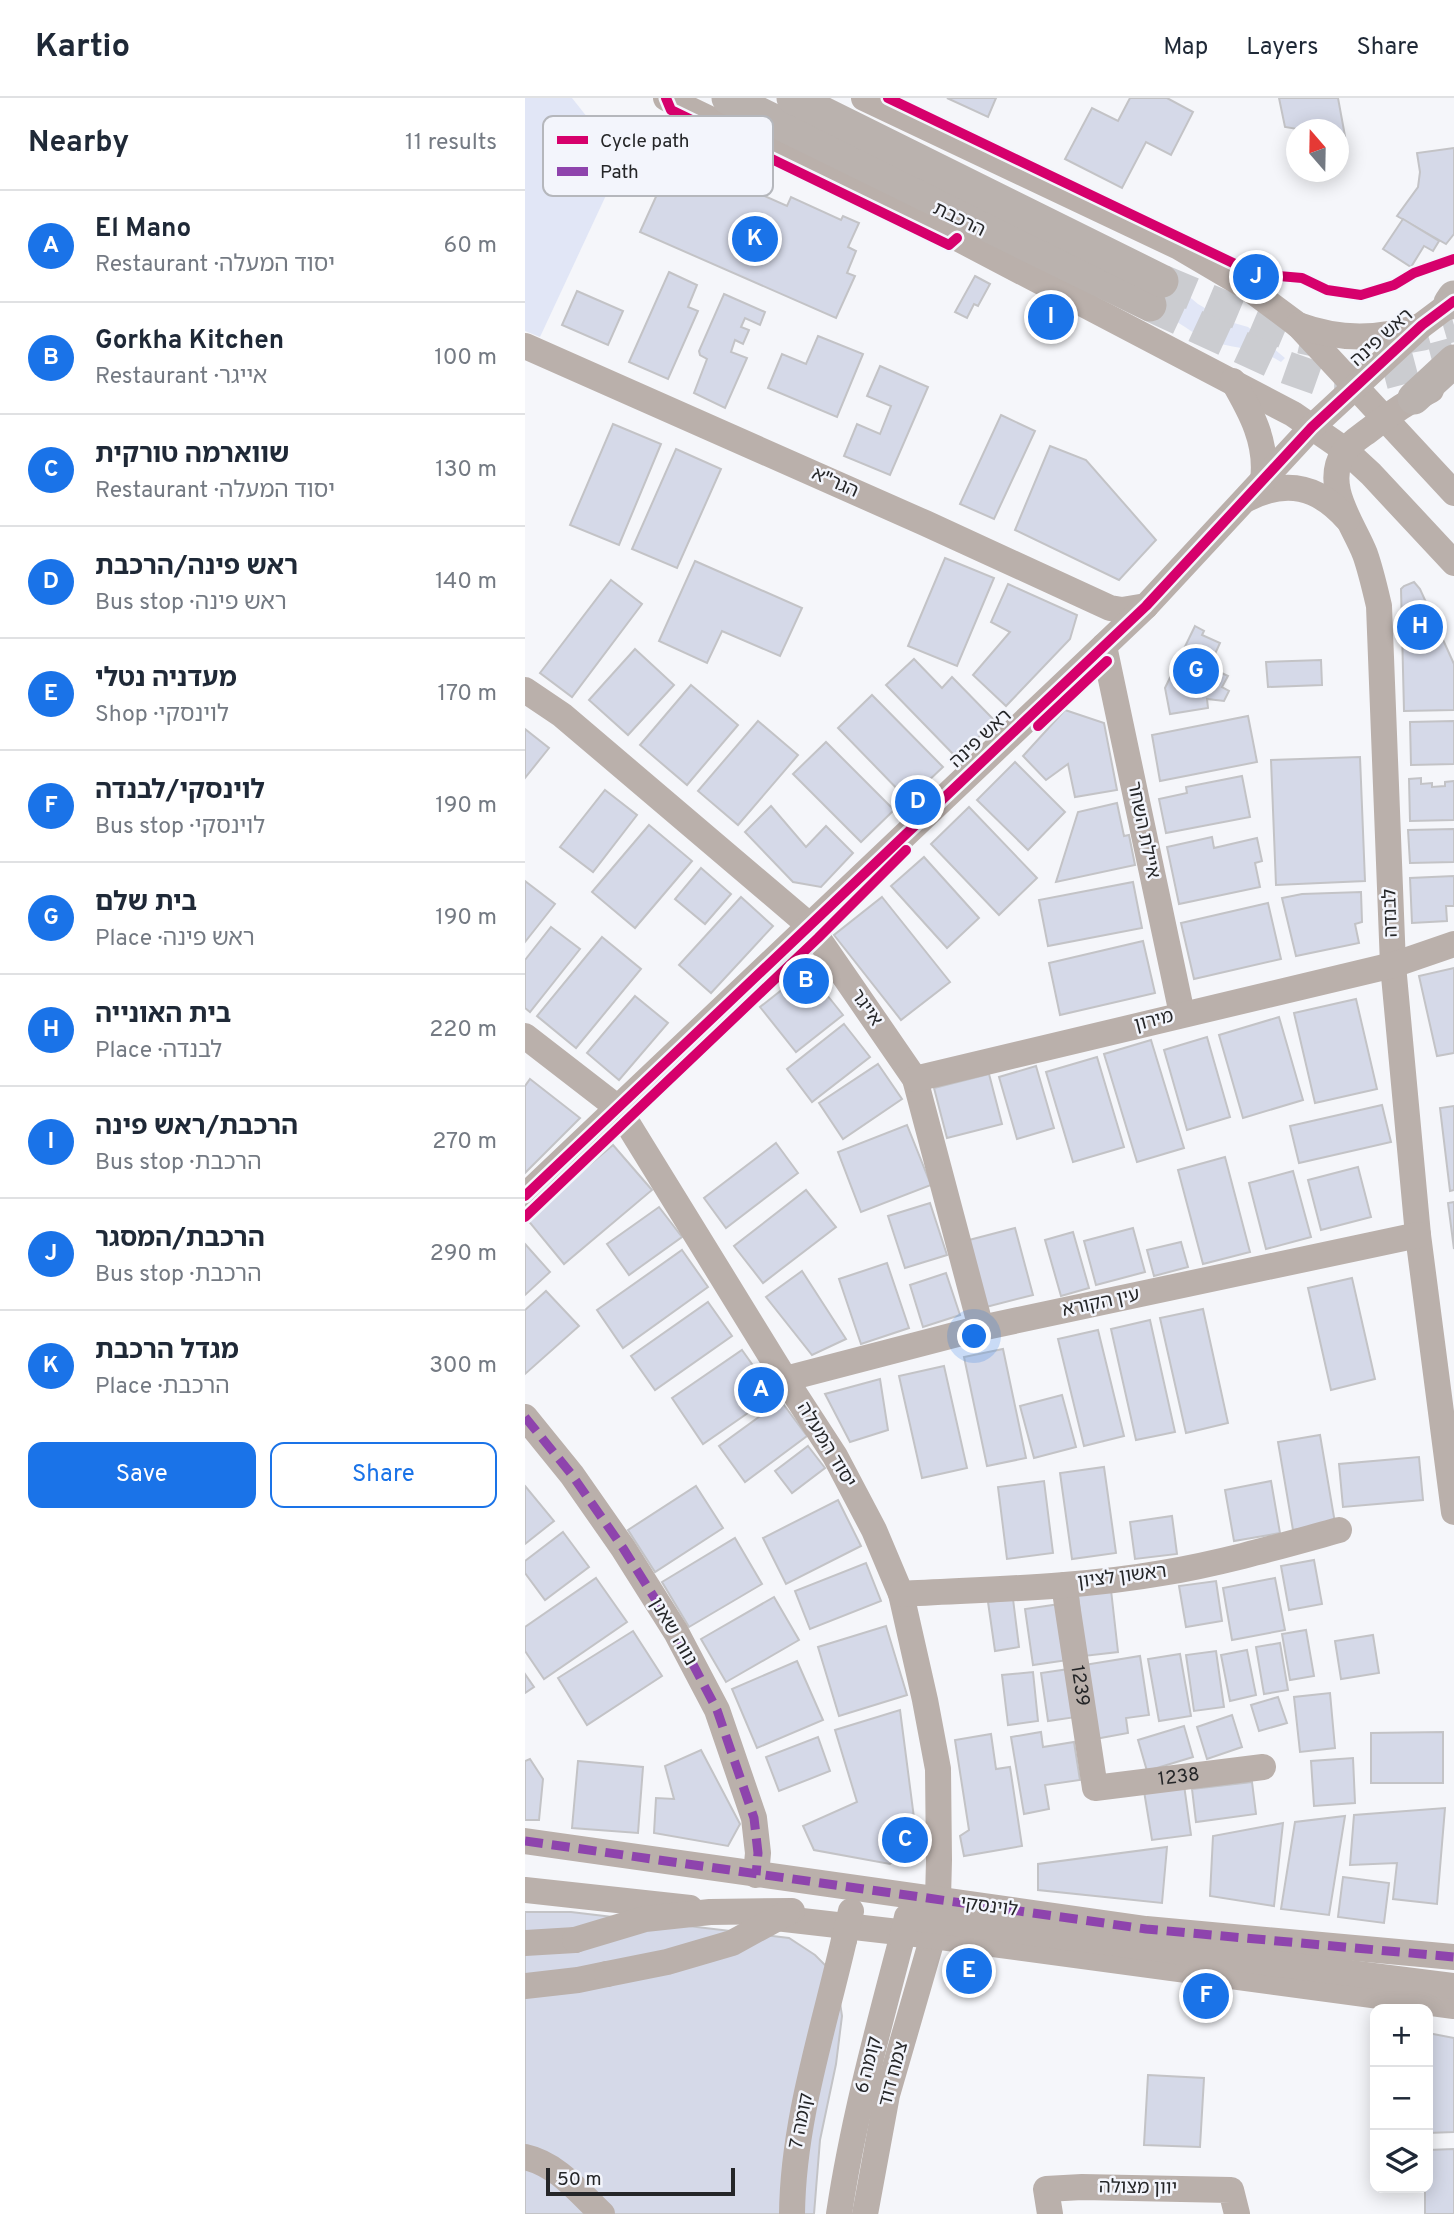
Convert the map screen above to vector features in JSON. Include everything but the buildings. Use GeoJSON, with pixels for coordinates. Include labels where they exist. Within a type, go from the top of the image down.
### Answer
{"type":"FeatureCollection","features":[{"type":"Feature","properties":{"kind":"main road"},"geometry":{"type":"LineString","coordinates":[[728,98],[768,116]]}},
{"type":"Feature","properties":{"kind":"main road"},"geometry":{"type":"LineString","coordinates":[[773,119],[1156,293],[793,98]]}},
{"type":"Feature","properties":{"kind":"main road"},"geometry":{"type":"LineString","coordinates":[[1414,398],[1454,361]]}},
{"type":"Feature","properties":{"kind":"street","name":"הרכבת"},"geometry":{"type":"LineString","coordinates":[[666,98],[703,116]]}},
{"type":"Feature","properties":{"kind":"street"},"geometry":{"type":"LineString","coordinates":[[864,98],[1179,247],[1247,286],[1298,325],[1454,493]]}},
{"type":"Feature","properties":{"kind":"street","name":"הרכבת"},"geometry":{"type":"LineString","coordinates":[[773,149],[957,238],[1293,414],[1345,450],[1371,474],[1454,563]]}},
{"type":"Feature","properties":{"kind":"street","name":"ראש פינה"},"geometry":{"type":"LineString","coordinates":[[525,1196],[1146,606],[1312,427],[1354,386],[1453,300]]}},
{"type":"Feature","properties":{"kind":"street"},"geometry":{"type":"LineString","coordinates":[[1298,325],[1313,331],[1347,337],[1386,335],[1422,325]]}},
{"type":"Feature","properties":{"kind":"street","name":"הגר\"א"},"geometry":{"type":"LineString","coordinates":[[525,346],[1110,608],[1122,610],[1146,606]]}},
{"type":"Feature","properties":{"kind":"street"},"geometry":{"type":"LineString","coordinates":[[1233,381],[1260,438],[1265,466],[1263,480]]}},
{"type":"Feature","properties":{"kind":"street"},"geometry":{"type":"LineString","coordinates":[[1345,450],[1414,398],[1454,381]]}},
{"type":"Feature","properties":{"kind":"street","name":"לבנדה"},"geometry":{"type":"LineString","coordinates":[[1345,450],[1336,471],[1336,485],[1364,552],[1379,606],[1392,965],[1418,1235],[1454,1512]]}},
{"type":"Feature","properties":{"kind":"street"},"geometry":{"type":"LineString","coordinates":[[1246,500],[1278,487],[1294,488],[1326,499],[1350,523]]}},
{"type":"Feature","properties":{"kind":"street","name":"איילת השחר"},"geometry":{"type":"LineString","coordinates":[[1104,646],[1182,1014]]}},
{"type":"Feature","properties":{"kind":"street","name":"אייגר"},"geometry":{"type":"LineString","coordinates":[[525,690],[562,715],[809,925],[915,1079],[981,1328]]}},
{"type":"Feature","properties":{"kind":"street","name":"מירון"},"geometry":{"type":"LineString","coordinates":[[915,1079],[1392,965],[1454,944]]}},
{"type":"Feature","properties":{"kind":"street","name":"יסוד המעלה"},"geometry":{"type":"LineString","coordinates":[[525,1036],[618,1108],[835,1456],[874,1530],[901,1594],[938,1769],[938,1899],[933,1936]]}},
{"type":"Feature","properties":{"kind":"street","name":"עין הקורא"},"geometry":{"type":"LineString","coordinates":[[785,1379],[981,1328],[1418,1235]]}},
{"type":"Feature","properties":{"kind":"street","name":"נווה שאנן"},"geometry":{"type":"LineString","coordinates":[[525,1417],[572,1475],[623,1548],[676,1632],[717,1710],[754,1818],[758,1853],[757,1875]]}},
{"type":"Feature","properties":{"kind":"street","name":"ראשון לציון"},"geometry":{"type":"LineString","coordinates":[[901,1594],[1064,1584],[1162,1573],[1259,1552],[1339,1530]]}},
{"type":"Feature","properties":{"kind":"street","name":"1239"},"geometry":{"type":"LineString","coordinates":[[1064,1584],[1094,1788]]}},
{"type":"Feature","properties":{"kind":"street","name":"1238"},"geometry":{"type":"LineString","coordinates":[[1094,1788],[1263,1767]]}},
{"type":"Feature","properties":{"kind":"street","name":"לוינסקי"},"geometry":{"type":"LineString","coordinates":[[525,1841],[1146,1929],[1454,1957]]}},
{"type":"Feature","properties":{"kind":"street","name":"לוינסקי"},"geometry":{"type":"LineString","coordinates":[[525,1889],[933,1936],[1454,2006]]}},
{"type":"Feature","properties":{"kind":"street"},"geometry":{"type":"LineString","coordinates":[[525,1986],[578,1980],[667,1962],[732,1943],[792,1910]]}},
{"type":"Feature","properties":{"kind":"street"},"geometry":{"type":"LineString","coordinates":[[525,1943],[575,1940],[645,1919],[710,1912],[851,1911],[1454,1986]]}},
{"type":"Feature","properties":{"kind":"street","name":"קומה 7"},"geometry":{"type":"LineString","coordinates":[[792,2214],[792,2177],[799,2127],[851,1911]]}},
{"type":"Feature","properties":{"kind":"street","name":"קומה 6"},"geometry":{"type":"LineString","coordinates":[[839,2214],[846,2164],[865,2078],[907,1917]]}},
{"type":"Feature","properties":{"kind":"street","name":"צמח דוד"},"geometry":{"type":"LineString","coordinates":[[865,2214],[887,2095],[933,1936]]}},
{"type":"Feature","properties":{"kind":"street"},"geometry":{"type":"LineString","coordinates":[[525,2157],[558,2172],[602,2214]]}},
{"type":"Feature","properties":{"kind":"street","name":"יוון מצולה"},"geometry":{"type":"LineString","coordinates":[[1050,2214],[1047,2189],[1082,2187],[1231,2190],[1237,2214]]}},
{"type":"Feature","properties":{"kind":"shaded area"},"geometry":{"type":"Polygon","coordinates":[[[525,98],[572,98],[586,116],[543,116],[543,196],[606,196],[540,337],[525,331],[525,98]]]}},
{"type":"Feature","properties":{"kind":"shaded area"},"geometry":{"type":"Polygon","coordinates":[[[1180,289],[1198,304],[1227,321],[1248,327],[1285,358],[1281,362],[1258,352],[1210,341],[1168,316],[1180,289]]]}},
{"type":"Feature","properties":{"kind":"tunnel"},"geometry":{"type":"LineString","coordinates":[[1162,281],[1291,335],[1332,344]]}},
{"type":"Feature","properties":{"kind":"tunnel"},"geometry":{"type":"LineString","coordinates":[[1150,305],[1282,366],[1319,379],[1356,380],[1454,354]]}},
{"type":"Feature","properties":{"kind":"tunnel"},"geometry":{"type":"LineString","coordinates":[[1395,339],[1454,325]]}},
{"type":"Feature","properties":{"kind":"marked path"},"geometry":{"type":"LineString","coordinates":[[525,1417],[572,1475],[623,1548],[676,1632],[717,1710],[754,1818],[758,1853],[756,1875]]}},
{"type":"Feature","properties":{"kind":"marked path"},"geometry":{"type":"LineString","coordinates":[[525,1841],[1146,1929],[1454,1957]]}},
{"type":"Feature","properties":{"kind":"cycle path"},"geometry":{"type":"LineString","coordinates":[[666,98],[671,110],[683,116]]}},
{"type":"Feature","properties":{"kind":"cycle path"},"geometry":{"type":"LineString","coordinates":[[888,98],[1256,274],[1302,278],[1327,290],[1361,295],[1394,285],[1414,273],[1454,259]]}},
{"type":"Feature","properties":{"kind":"cycle path"},"geometry":{"type":"LineString","coordinates":[[773,160],[949,245],[957,238]]}},
{"type":"Feature","properties":{"kind":"cycle path"},"geometry":{"type":"LineString","coordinates":[[525,1196],[1146,606],[1312,427],[1422,325],[1454,301]]}},
{"type":"Feature","properties":{"kind":"cycle path"},"geometry":{"type":"LineString","coordinates":[[1038,726],[1107,661]]}},
{"type":"Feature","properties":{"kind":"cycle path"},"geometry":{"type":"LineString","coordinates":[[525,1217],[818,938],[906,850]]}},
{"type":"Feature","properties":{"kind":"place","name":"מגדל הרכבת"},"geometry":{"type":"Point","coordinates":[755,239]}},
{"type":"Feature","properties":{"kind":"place","name":"הרכבת/המסגר"},"geometry":{"type":"Point","coordinates":[1256,277]}},
{"type":"Feature","properties":{"kind":"place","name":"הרכבת/ראש פינה"},"geometry":{"type":"Point","coordinates":[1051,317]}},
{"type":"Feature","properties":{"kind":"place","name":"בית האונייה"},"geometry":{"type":"Point","coordinates":[1420,627]}},
{"type":"Feature","properties":{"kind":"place","name":"בית שלם"},"geometry":{"type":"Point","coordinates":[1196,671]}},
{"type":"Feature","properties":{"kind":"place","name":"ראש פינה/הרכבת"},"geometry":{"type":"Point","coordinates":[918,802]}},
{"type":"Feature","properties":{"kind":"place","name":"Gorkha Kitchen"},"geometry":{"type":"Point","coordinates":[806,981]}},
{"type":"Feature","properties":{"kind":"place","name":"El Mano"},"geometry":{"type":"Point","coordinates":[761,1390]}},
{"type":"Feature","properties":{"kind":"place","name":"שווארמה טורקית"},"geometry":{"type":"Point","coordinates":[905,1840]}},
{"type":"Feature","properties":{"kind":"place","name":"מעדניה נטלי"},"geometry":{"type":"Point","coordinates":[969,1971]}},
{"type":"Feature","properties":{"kind":"place","name":"לוינסקי/לבנדה"},"geometry":{"type":"Point","coordinates":[1206,1996]}}]}
